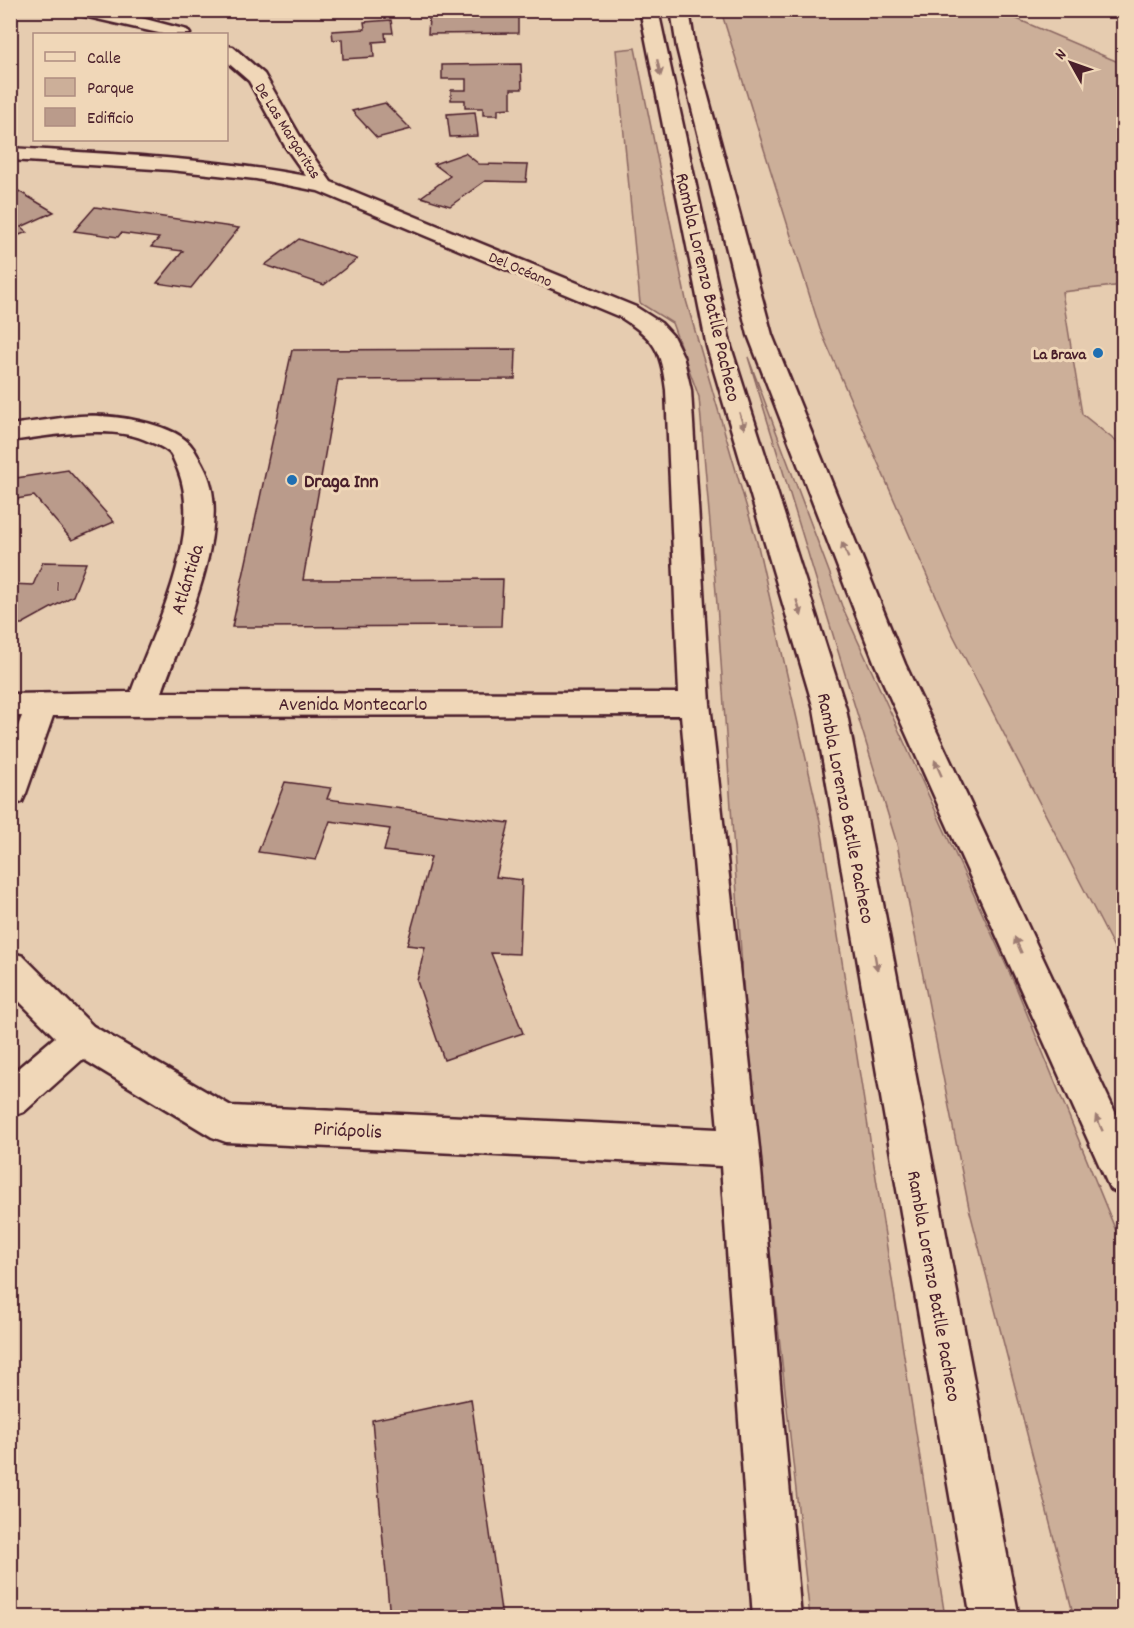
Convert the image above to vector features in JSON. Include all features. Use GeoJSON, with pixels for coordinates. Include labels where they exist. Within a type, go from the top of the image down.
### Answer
{"type":"FeatureCollection","features":[{"type":"Feature","properties":{"kind":"street"},"geometry":{"type":"LineString","coordinates":[[81,10],[127,19],[177,33]]}},
{"type":"Feature","properties":{"kind":"street","name":"Rambla Lorenzo Batlle Pacheco"},"geometry":{"type":"LineString","coordinates":[[649,10],[719,347],[830,709],[995,1617]]}},
{"type":"Feature","properties":{"kind":"street","name":"Rambla Lorenzo Batlle Pacheco"},"geometry":{"type":"LineString","coordinates":[[680,10],[686,48],[760,335],[890,664],[1124,1176]]}},
{"type":"Feature","properties":{"kind":"street","name":"De Las Margaritas"},"geometry":{"type":"LineString","coordinates":[[228,53],[257,78],[295,146],[324,186]]}},
{"type":"Feature","properties":{"kind":"street","name":"Del Océano"},"geometry":{"type":"LineString","coordinates":[[10,154],[256,172],[324,186],[628,312],[653,328],[668,346],[678,380],[695,704]]}},
{"type":"Feature","properties":{"kind":"street","name":"Atlántida"},"geometry":{"type":"LineString","coordinates":[[10,433],[82,424],[127,427],[158,435],[180,448],[190,466],[198,486],[200,534],[188,579],[142,703]]}},
{"type":"Feature","properties":{"kind":"street","name":"Avenida Montecarlo"},"geometry":{"type":"LineString","coordinates":[[26,705],[142,703],[695,704]]}},
{"type":"Feature","properties":{"kind":"street"},"geometry":{"type":"LineString","coordinates":[[695,704],[739,1148],[777,1617]]}},
{"type":"Feature","properties":{"kind":"street"},"geometry":{"type":"LineString","coordinates":[[10,793],[26,705]]}},
{"type":"Feature","properties":{"kind":"street","name":"Piriápolis"},"geometry":{"type":"LineString","coordinates":[[10,967],[80,1038],[226,1124],[739,1148]]}},
{"type":"Feature","properties":{"kind":"street"},"geometry":{"type":"LineString","coordinates":[[10,1100],[80,1038]]}},
{"type":"Feature","properties":{"kind":"green space"},"geometry":{"type":"Polygon","coordinates":[[[721,11],[998,11],[1123,64],[1123,285],[1062,292],[1082,414],[1123,447],[1123,965],[951,631],[820,329],[721,11]]]}},
{"type":"Feature","properties":{"kind":"green space"},"geometry":{"type":"Polygon","coordinates":[[[635,48],[686,300],[758,546],[820,821],[945,1617],[810,1617],[748,1054],[717,604],[699,397],[672,323],[640,303],[616,50],[635,48]]]}},
{"type":"Feature","properties":{"kind":"green space"},"geometry":{"type":"Polygon","coordinates":[[[748,357],[842,606],[1016,987],[1123,1248],[1123,1617],[1074,1617],[969,1208],[897,844],[748,357]]]}},
{"type":"Feature","properties":{"kind":"building"},"geometry":{"type":"Polygon","coordinates":[[[487,10],[518,10],[518,33],[428,34],[429,17],[486,17],[487,10]]]}},
{"type":"Feature","properties":{"kind":"building"},"geometry":{"type":"Polygon","coordinates":[[[391,20],[393,33],[385,33],[386,41],[373,42],[374,57],[343,59],[342,39],[333,40],[332,31],[365,29],[364,22],[391,20]]]}},
{"type":"Feature","properties":{"kind":"building"},"geometry":{"type":"Polygon","coordinates":[[[521,64],[522,89],[511,89],[511,108],[498,109],[498,115],[483,115],[483,108],[465,108],[465,100],[451,100],[451,90],[466,90],[466,79],[442,79],[442,65],[521,64]]]}},
{"type":"Feature","properties":{"kind":"building"},"geometry":{"type":"Polygon","coordinates":[[[385,103],[411,129],[377,138],[352,111],[385,103]]]}},
{"type":"Feature","properties":{"kind":"building"},"geometry":{"type":"Polygon","coordinates":[[[475,112],[478,136],[450,137],[447,114],[475,112]]]}},
{"type":"Feature","properties":{"kind":"building"},"geometry":{"type":"Polygon","coordinates":[[[465,153],[479,164],[528,165],[526,182],[485,181],[450,206],[421,197],[450,176],[434,164],[465,153]]]}},
{"type":"Feature","properties":{"kind":"building"},"geometry":{"type":"Polygon","coordinates":[[[10,186],[54,212],[21,227],[27,232],[12,238],[10,186]]]}},
{"type":"Feature","properties":{"kind":"building"},"geometry":{"type":"Polygon","coordinates":[[[95,207],[239,228],[191,288],[157,283],[183,251],[151,247],[159,238],[121,233],[118,237],[74,231],[95,207]]]}},
{"type":"Feature","properties":{"kind":"building"},"geometry":{"type":"Polygon","coordinates":[[[299,239],[357,259],[324,285],[265,265],[299,239]]]}},
{"type":"Feature","properties":{"kind":"building","name":"Draga Inn"},"geometry":{"type":"Polygon","coordinates":[[[516,349],[515,379],[338,380],[303,580],[503,579],[501,626],[232,627],[292,350],[516,349]]]}},
{"type":"Feature","properties":{"kind":"building"},"geometry":{"type":"Polygon","coordinates":[[[68,470],[114,522],[72,540],[34,496],[10,500],[10,479],[68,470]]]}},
{"type":"Feature","properties":{"kind":"building"},"geometry":{"type":"Polygon","coordinates":[[[43,562],[86,563],[73,596],[22,624],[10,624],[10,584],[33,585],[43,562]]]}},
{"type":"Feature","properties":{"kind":"building"},"geometry":{"type":"Polygon","coordinates":[[[285,782],[331,788],[327,799],[509,823],[496,877],[522,880],[519,954],[491,953],[523,1033],[444,1060],[417,981],[425,947],[407,945],[431,857],[384,851],[390,829],[330,821],[316,860],[258,852],[285,782]]]}},
{"type":"Feature","properties":{"kind":"building"},"geometry":{"type":"Polygon","coordinates":[[[471,1399],[502,1618],[390,1618],[372,1420],[471,1399]]]}},
{"type":"Feature","properties":{"kind":"place","name":"La Brava"},"geometry":{"type":"Point","coordinates":[1098,353]}},
{"type":"Feature","properties":{"kind":"place","name":"Draga Inn"},"geometry":{"type":"Point","coordinates":[292,480]}}]}
